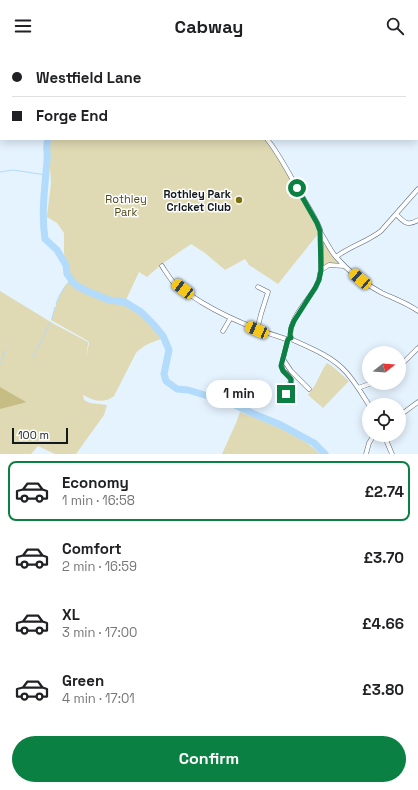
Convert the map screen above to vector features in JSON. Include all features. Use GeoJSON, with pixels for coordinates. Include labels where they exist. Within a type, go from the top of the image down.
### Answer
{"type":"FeatureCollection","features":[{"type":"Feature","properties":{"kind":"street"},"geometry":{"type":"LineString","coordinates":[[268,140],[278,154],[304,199],[317,223],[320,233],[321,270],[319,280],[294,321],[281,366],[282,370],[290,376],[291,380],[288,392]]}},
{"type":"Feature","properties":{"kind":"street"},"geometry":{"type":"LineString","coordinates":[[336,257],[378,233],[418,189]]}},
{"type":"Feature","properties":{"kind":"street"},"geometry":{"type":"LineString","coordinates":[[396,214],[407,223],[411,224],[418,220]]}},
{"type":"Feature","properties":{"kind":"street"},"geometry":{"type":"LineString","coordinates":[[320,233],[344,266],[366,284],[406,303],[418,311]]}},
{"type":"Feature","properties":{"kind":"street"},"geometry":{"type":"LineString","coordinates":[[321,270],[329,265],[344,266]]}},
{"type":"Feature","properties":{"kind":"street"},"geometry":{"type":"LineString","coordinates":[[162,266],[174,283],[230,319],[257,330],[289,338],[324,355],[347,372],[364,398]]}},
{"type":"Feature","properties":{"kind":"street"},"geometry":{"type":"LineString","coordinates":[[257,330],[268,292],[258,287]]}},
{"type":"Feature","properties":{"kind":"street"},"geometry":{"type":"LineString","coordinates":[[223,330],[230,319]]}},
{"type":"Feature","properties":{"kind":"street"},"geometry":{"type":"LineString","coordinates":[[406,360],[418,348]]}},
{"type":"Feature","properties":{"kind":"street"},"geometry":{"type":"LineString","coordinates":[[283,359],[291,371],[308,389]]}},
{"type":"Feature","properties":{"kind":"street"},"geometry":{"type":"LineString","coordinates":[[358,388],[362,387]]}},
{"type":"Feature","properties":{"kind":"street"},"geometry":{"type":"LineString","coordinates":[[406,411],[418,402]]}},
{"type":"Feature","properties":{"kind":"street"},"geometry":{"type":"LineString","coordinates":[[366,454],[370,442]]}},
{"type":"Feature","properties":{"kind":"street"},"geometry":{"type":"LineString","coordinates":[[387,442],[392,454]]}},
{"type":"Feature","properties":{"kind":"green space","name":"Rothley Park"},"geometry":{"type":"Polygon","coordinates":[[[51,140],[266,140],[279,159],[308,209],[318,234],[278,284],[249,265],[245,259],[225,270],[205,253],[191,244],[162,264],[147,277],[139,272],[125,302],[152,322],[164,338],[145,345],[136,353],[114,396],[103,401],[99,401],[83,395],[84,400],[90,403],[107,405],[104,415],[76,454],[55,454],[38,446],[31,454],[0,454],[0,291],[54,324],[88,342],[86,359],[89,343],[88,341],[51,320],[60,294],[72,278],[64,254],[64,233],[57,223],[47,217],[51,183],[49,155],[51,140]]]}},
{"type":"Feature","properties":{"kind":"green space"},"geometry":{"type":"Polygon","coordinates":[[[325,244],[338,263],[323,267],[322,247],[325,244]]]}},
{"type":"Feature","properties":{"kind":"green space"},"geometry":{"type":"Polygon","coordinates":[[[327,363],[349,381],[323,408],[308,395],[327,363]]]}},
{"type":"Feature","properties":{"kind":"green space"},"geometry":{"type":"Polygon","coordinates":[[[240,412],[292,434],[311,446],[320,454],[222,454],[240,412]]]}},
{"type":"Feature","properties":{"kind":"shaded area"},"geometry":{"type":"Polygon","coordinates":[[[0,387],[26,402],[27,402],[0,409],[0,387]]]}},
{"type":"Feature","properties":{"kind":"waterway"},"geometry":{"type":"LineString","coordinates":[[48,140],[43,209],[45,239],[57,250],[66,265],[67,274],[72,281],[77,286],[109,300],[125,302],[141,312],[154,325],[163,336],[169,350],[164,374],[166,381],[177,389],[188,390],[233,404],[281,425],[314,443],[325,454]]}},
{"type":"Feature","properties":{"kind":"waterway"},"geometry":{"type":"LineString","coordinates":[[0,172],[13,170],[46,175]]}},
{"type":"Feature","properties":{"kind":"waterway"},"geometry":{"type":"LineString","coordinates":[[56,304],[62,291],[71,280]]}},
{"type":"Feature","properties":{"kind":"waterway"},"geometry":{"type":"LineString","coordinates":[[52,318],[55,307]]}},
{"type":"Feature","properties":{"kind":"waterway"},"geometry":{"type":"LineString","coordinates":[[44,335],[50,322]]}},
{"type":"Feature","properties":{"kind":"waterway"},"geometry":{"type":"LineString","coordinates":[[37,349],[43,337]]}},
{"type":"Feature","properties":{"kind":"waterway"},"geometry":{"type":"LineString","coordinates":[[2,359],[6,349]]}},
{"type":"Feature","properties":{"kind":"waterway"},"geometry":{"type":"LineString","coordinates":[[32,358],[36,351]]}},
{"type":"Feature","properties":{"kind":"place","name":"Rothley Park Cricket Club"},"geometry":{"type":"Point","coordinates":[239,200]}},
{"type":"Feature","properties":{"kind":"route"},"geometry":{"type":"LineString","coordinates":[[286,394],[291,383],[291,379],[290,376],[283,371],[281,366],[288,339],[291,338],[291,328],[295,317],[315,288],[319,280],[321,270],[320,231],[297,188]]}}]}
